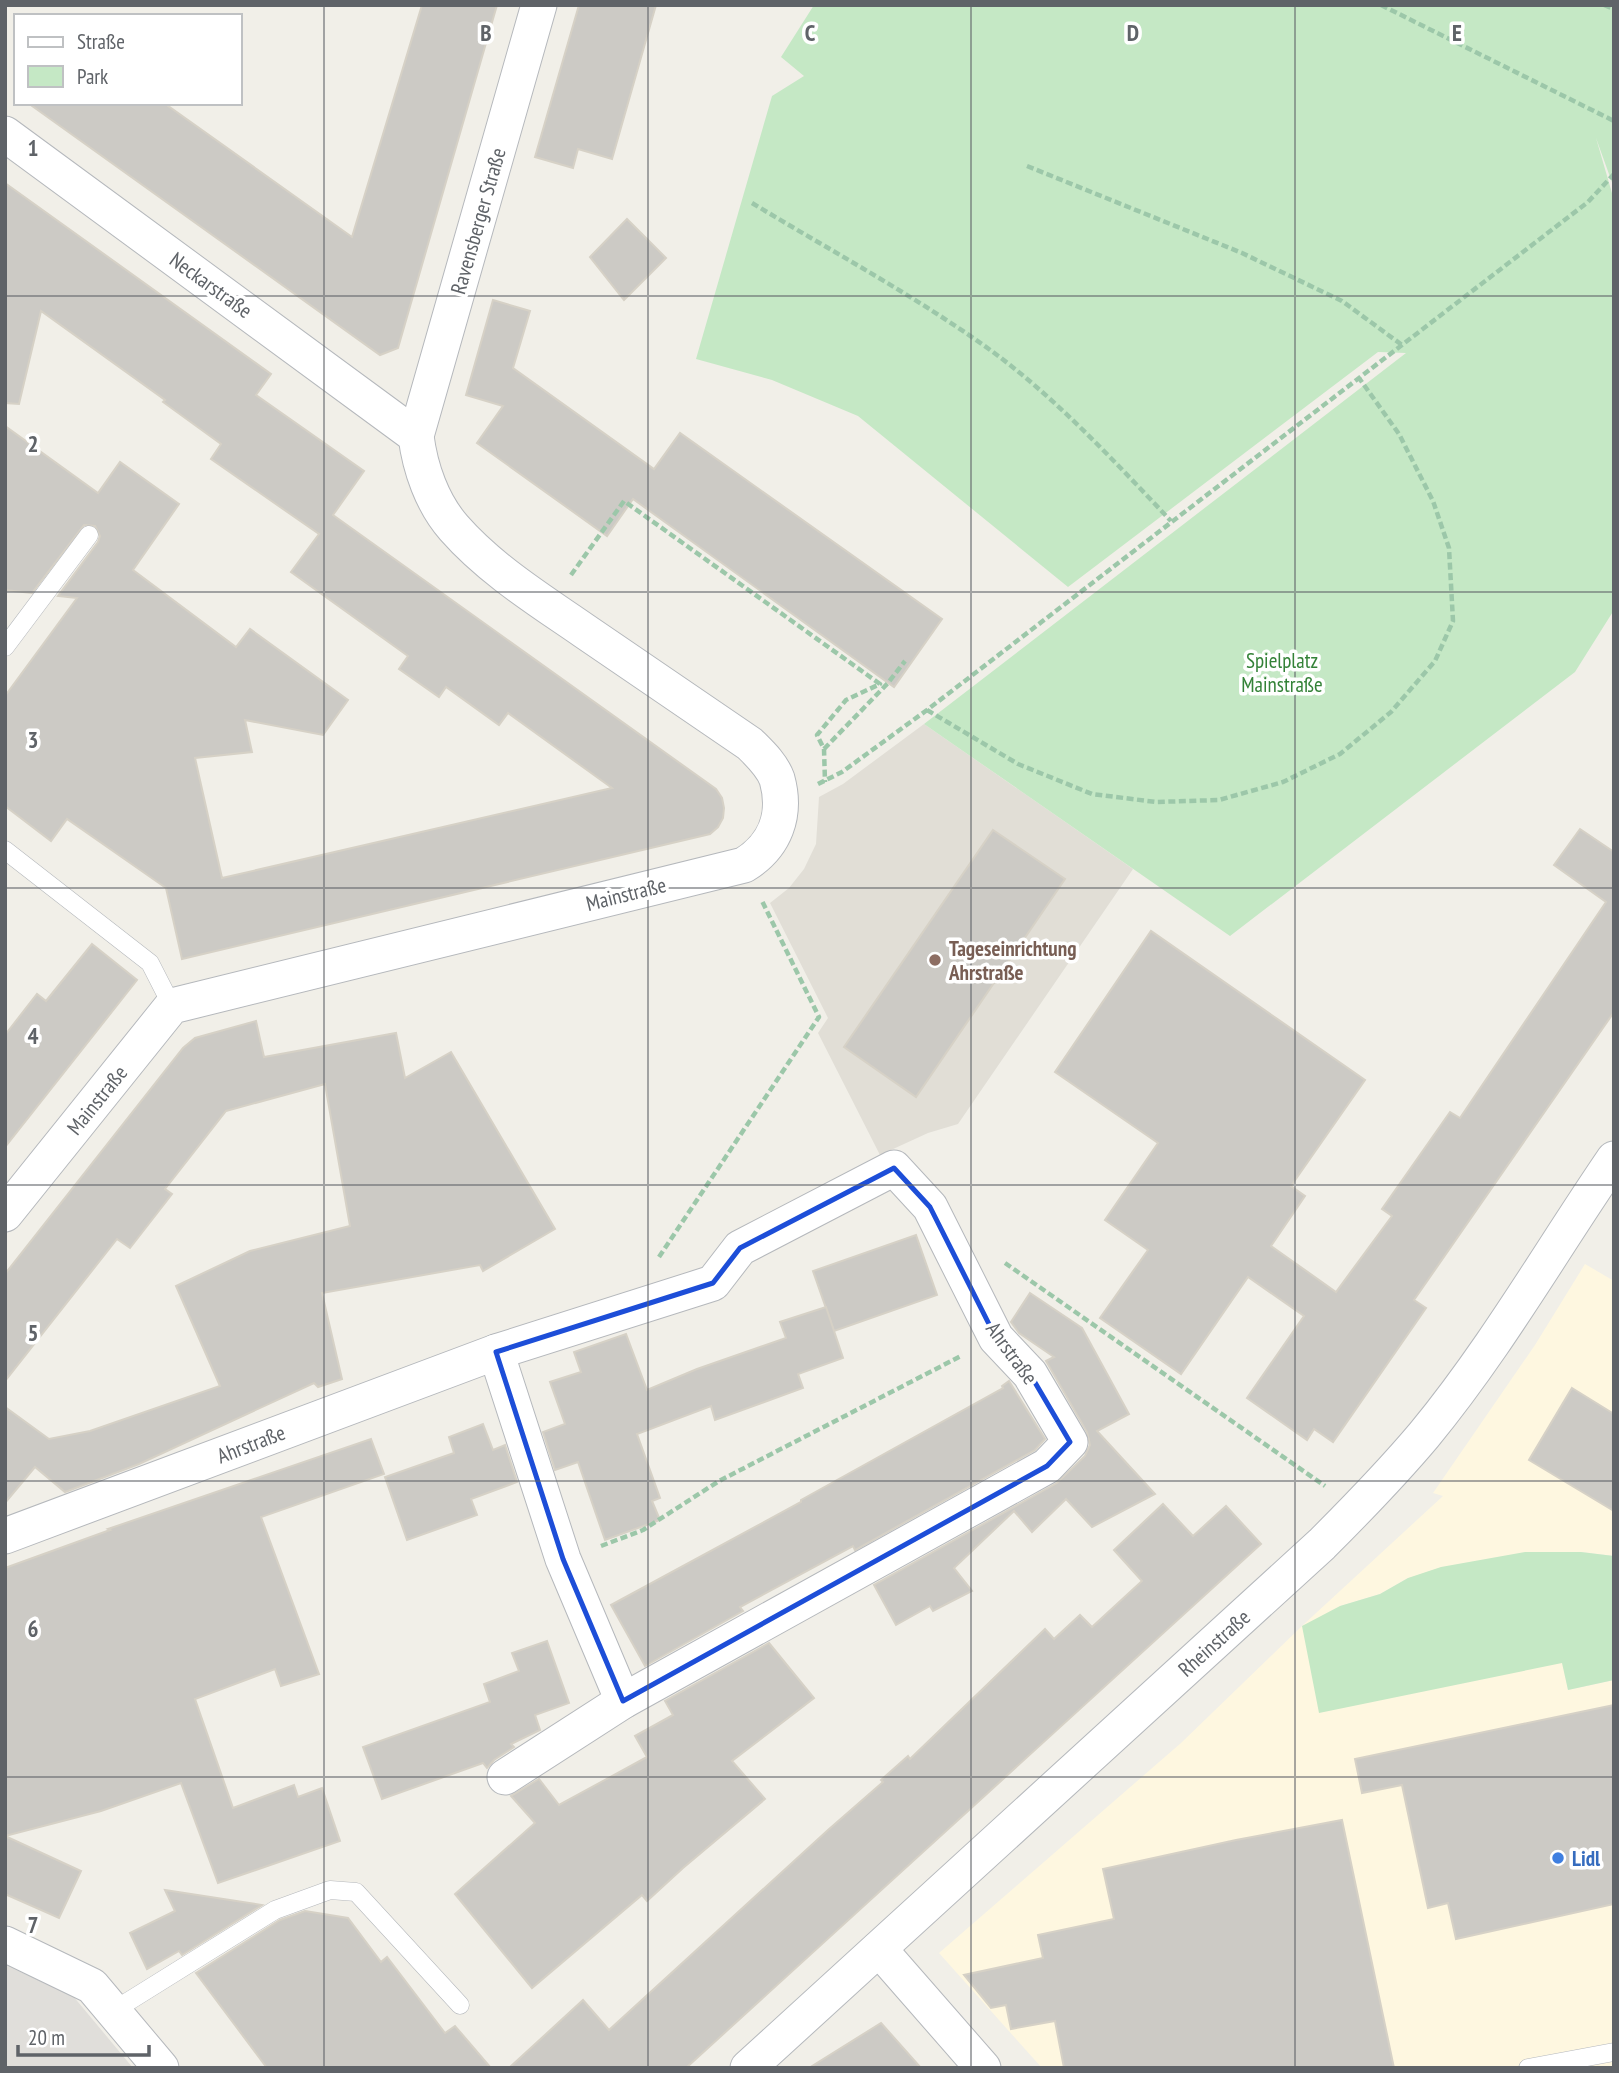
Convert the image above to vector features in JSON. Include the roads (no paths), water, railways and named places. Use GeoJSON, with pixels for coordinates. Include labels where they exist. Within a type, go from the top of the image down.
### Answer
{"type":"FeatureCollection","features":[{"type":"Feature","properties":{"kind":"street","name":"Ravensberger Straße"},"geometry":{"type":"LineString","coordinates":[[416,436],[539,5]]}},
{"type":"Feature","properties":{"kind":"street","name":"Neckarstraße"},"geometry":{"type":"LineString","coordinates":[[5,134],[416,436]]}},
{"type":"Feature","properties":{"kind":"street","name":"Mainstraße"},"geometry":{"type":"LineString","coordinates":[[5,1214],[172,1006],[744,865],[761,855],[774,836],[779,814],[779,796],[776,777],[767,762],[750,744],[489,563],[452,526],[431,491],[419,461],[416,436]]}},
{"type":"Feature","properties":{"kind":"street","name":"Rheinstraße"},"geometry":{"type":"LineString","coordinates":[[748,2068],[1322,1544],[1357,1509],[1424,1434],[1477,1364],[1614,1159]]}},
{"type":"Feature","properties":{"kind":"street","name":"Ahrstraße"},"geometry":{"type":"LineString","coordinates":[[5,1536],[496,1352],[713,1283],[740,1248],[894,1168],[930,1207],[996,1338],[1030,1374],[1070,1442],[1047,1466],[623,1701],[505,1777]]}},
{"type":"Feature","properties":{"kind":"street"},"geometry":{"type":"LineString","coordinates":[[496,1352],[563,1559],[623,1701]]}},
{"type":"Feature","properties":{"kind":"street"},"geometry":{"type":"LineString","coordinates":[[5,1944],[92,1986],[161,2068]]}},
{"type":"Feature","properties":{"kind":"street"},"geometry":{"type":"LineString","coordinates":[[880,1949],[983,2068]]}},
{"type":"Feature","properties":{"kind":"lane"},"geometry":{"type":"LineString","coordinates":[[5,647],[89,535]]}},
{"type":"Feature","properties":{"kind":"lane"},"geometry":{"type":"LineString","coordinates":[[5,850],[150,963],[172,1006]]}},
{"type":"Feature","properties":{"kind":"lane"},"geometry":{"type":"LineString","coordinates":[[113,2011],[275,1910],[330,1891],[356,1892],[460,2006]]}},
{"type":"Feature","properties":{"kind":"lane"},"geometry":{"type":"LineString","coordinates":[[1528,2068],[1614,2052]]}},
{"type":"Feature","properties":{"kind":"place","name":"Tageseinrichtung Ahrstraße"},"geometry":{"type":"Point","coordinates":[935,960]}},
{"type":"Feature","properties":{"kind":"place","name":"Lidl"},"geometry":{"type":"Point","coordinates":[1558,1858]}},
{"type":"Feature","properties":{"kind":"park label","name":"Spielplatz Mainstraße"},"geometry":{"type":"Point","coordinates":[1282,672]}}]}
